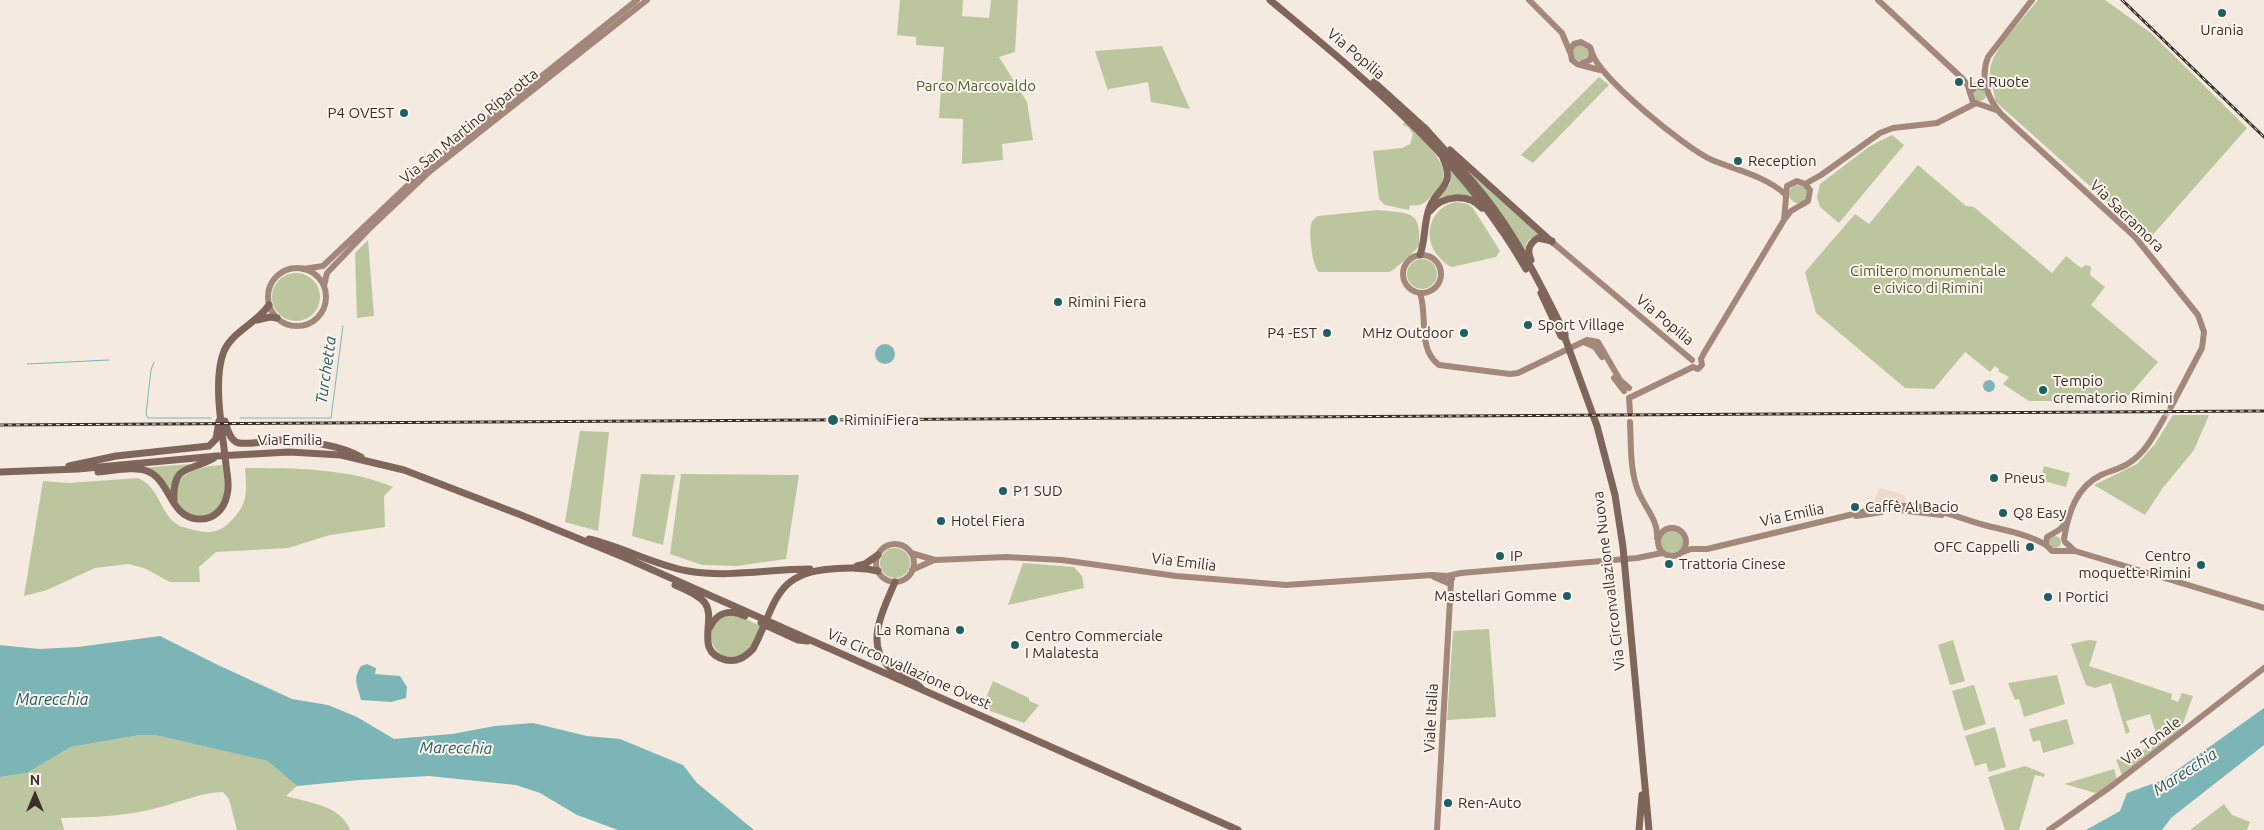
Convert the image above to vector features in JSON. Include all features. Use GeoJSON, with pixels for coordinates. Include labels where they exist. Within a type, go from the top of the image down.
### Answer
{"type":"FeatureCollection","features":[{"type":"Feature","properties":{"kind":"main road","name":"Via Popilia"},"geometry":{"type":"LineString","coordinates":[[1270,0],[1423,130]]}},
{"type":"Feature","properties":{"kind":"main road","name":"Via Popilia"},"geometry":{"type":"LineString","coordinates":[[1278,0],[1390,95],[1423,130]]}},
{"type":"Feature","properties":{"kind":"main road","name":"Via Circonvallazione Nuova"},"geometry":{"type":"LineString","coordinates":[[1423,130],[1506,235],[1545,301],[1561,336],[1565,338]]}},
{"type":"Feature","properties":{"kind":"main road","name":"Via Circonvallazione Nuova"},"geometry":{"type":"LineString","coordinates":[[1423,130],[1494,209],[1550,299],[1591,406],[1615,495],[1623,547],[1649,830]]}},
{"type":"Feature","properties":{"kind":"main road"},"geometry":{"type":"LineString","coordinates":[[1423,130],[1552,242]]}},
{"type":"Feature","properties":{"kind":"main road"},"geometry":{"type":"LineString","coordinates":[[1424,255],[1427,215],[1431,205],[1447,182],[1447,170],[1440,151]]}},
{"type":"Feature","properties":{"kind":"main road"},"geometry":{"type":"LineString","coordinates":[[1427,215],[1434,207],[1447,199],[1470,200],[1478,203],[1506,235]]}},
{"type":"Feature","properties":{"kind":"main road"},"geometry":{"type":"LineString","coordinates":[[1550,299],[1528,253],[1531,243],[1538,238],[1552,242]]}},
{"type":"Feature","properties":{"kind":"main road"},"geometry":{"type":"LineString","coordinates":[[78,469],[89,473],[137,469],[148,472],[157,478],[178,510],[190,518],[199,520],[216,516],[225,504],[228,495],[219,375],[225,350],[232,339],[254,321],[269,305]]}},
{"type":"Feature","properties":{"kind":"main road"},"geometry":{"type":"LineString","coordinates":[[254,321],[270,317],[277,318]]}},
{"type":"Feature","properties":{"kind":"main road"},"geometry":{"type":"LineString","coordinates":[[221,411],[228,432],[236,442],[307,442],[349,450],[366,459]]}},
{"type":"Feature","properties":{"kind":"main road"},"geometry":{"type":"LineString","coordinates":[[57,469],[154,450],[209,446],[216,439],[221,411]]}},
{"type":"Feature","properties":{"kind":"main road","name":"Via Emilia"},"geometry":{"type":"LineString","coordinates":[[0,472],[78,469],[217,456],[289,452],[341,455],[366,459],[404,470],[567,534]]}},
{"type":"Feature","properties":{"kind":"main road"},"geometry":{"type":"LineString","coordinates":[[174,504],[173,488],[181,473],[194,464],[207,462],[217,456]]}},
{"type":"Feature","properties":{"kind":"main road"},"geometry":{"type":"LineString","coordinates":[[567,534],[596,540],[665,565],[709,574],[750,574],[797,569],[823,570]]}},
{"type":"Feature","properties":{"kind":"main road","name":"Via Circonvallazione Ovest"},"geometry":{"type":"LineString","coordinates":[[567,534],[628,559],[1238,830]]}},
{"type":"Feature","properties":{"kind":"main road"},"geometry":{"type":"LineString","coordinates":[[852,568],[865,564],[878,555]]}},
{"type":"Feature","properties":{"kind":"main road"},"geometry":{"type":"LineString","coordinates":[[628,559],[704,602],[708,609],[707,631],[710,649],[722,659],[730,661],[746,656],[758,640],[777,599],[793,578],[805,572],[823,570],[852,568],[878,571]]}},
{"type":"Feature","properties":{"kind":"main road"},"geometry":{"type":"LineString","coordinates":[[895,582],[876,634],[878,651],[889,666],[918,684],[925,692]]}},
{"type":"Feature","properties":{"kind":"main road"},"geometry":{"type":"LineString","coordinates":[[707,631],[718,615],[733,612],[798,640],[814,642]]}},
{"type":"Feature","properties":{"kind":"main road","name":"Via Circonvallazione Nuova"},"geometry":{"type":"LineString","coordinates":[[1642,769],[1645,830]]}},
{"type":"Feature","properties":{"kind":"main road"},"geometry":{"type":"LineString","coordinates":[[1639,830],[1642,795]]}},
{"type":"Feature","properties":{"kind":"street","name":"Via San Martino Riparotta"},"geometry":{"type":"LineString","coordinates":[[303,269],[323,266],[426,169],[637,0]]}},
{"type":"Feature","properties":{"kind":"street","name":"Via San Martino Riparotta"},"geometry":{"type":"LineString","coordinates":[[324,286],[327,273],[371,227],[428,173],[647,0]]}},
{"type":"Feature","properties":{"kind":"street"},"geometry":{"type":"LineString","coordinates":[[1529,0],[1562,33],[1567,42],[1572,60],[1601,70]]}},
{"type":"Feature","properties":{"kind":"street"},"geometry":{"type":"LineString","coordinates":[[1878,0],[1963,79],[1975,100]]}},
{"type":"Feature","properties":{"kind":"street","name":"Via Sacramora"},"geometry":{"type":"LineString","coordinates":[[2001,114],[1980,86],[1985,75],[1985,65],[1988,57],[2032,0]]}},
{"type":"Feature","properties":{"kind":"street"},"geometry":{"type":"LineString","coordinates":[[1562,33],[1587,44],[1601,70],[1693,151],[1770,182],[1785,196],[1791,205],[1802,206]]}},
{"type":"Feature","properties":{"kind":"street"},"geometry":{"type":"LineString","coordinates":[[1570,53],[1574,44],[1581,42]]}},
{"type":"Feature","properties":{"kind":"street"},"geometry":{"type":"LineString","coordinates":[[1581,64],[1590,60],[1592,53]]}},
{"type":"Feature","properties":{"kind":"street"},"geometry":{"type":"LineString","coordinates":[[1963,79],[1980,86],[1975,100]]}},
{"type":"Feature","properties":{"kind":"street"},"geometry":{"type":"LineString","coordinates":[[1770,182],[1805,184],[1821,175],[1880,133],[1893,128],[1937,123],[1960,111],[1975,100],[1989,97]]}},
{"type":"Feature","properties":{"kind":"street","name":"Via Sacramora"},"geometry":{"type":"LineString","coordinates":[[1975,100],[2001,114],[2135,237],[2198,315],[2204,332],[2202,348],[2171,407]]}},
{"type":"Feature","properties":{"kind":"street"},"geometry":{"type":"LineString","coordinates":[[1692,364],[1701,367],[1701,359],[1784,220],[1791,212],[1802,206],[1810,198],[1810,190],[1821,175]]}},
{"type":"Feature","properties":{"kind":"street"},"geometry":{"type":"LineString","coordinates":[[1784,220],[1787,186],[1794,182]]}},
{"type":"Feature","properties":{"kind":"street"},"geometry":{"type":"LineString","coordinates":[[1805,184],[1810,190]]}},
{"type":"Feature","properties":{"kind":"street","name":"Via Popilia"},"geometry":{"type":"LineString","coordinates":[[1552,242],[1692,364]]}},
{"type":"Feature","properties":{"kind":"street"},"geometry":{"type":"LineString","coordinates":[[1424,305],[1429,292],[1438,284],[1441,273],[1437,262],[1424,255],[1409,260],[1405,265],[1403,276],[1410,289],[1420,293],[1429,292]]}},
{"type":"Feature","properties":{"kind":"street"},"geometry":{"type":"LineString","coordinates":[[303,269],[312,272],[324,286],[325,304],[317,318],[310,323],[292,326],[277,318],[269,305],[268,291],[275,278],[288,270],[303,269]]}},
{"type":"Feature","properties":{"kind":"street"},"geometry":{"type":"LineString","coordinates":[[1420,293],[1424,305],[1427,350],[1434,362],[1444,367],[1518,373],[1582,342],[1592,340],[1598,342],[1629,392],[1630,412]]}},
{"type":"Feature","properties":{"kind":"street"},"geometry":{"type":"LineString","coordinates":[[1629,392],[1646,388],[1692,364],[1696,357],[1701,359]]}},
{"type":"Feature","properties":{"kind":"street"},"geometry":{"type":"LineString","coordinates":[[2058,551],[2063,548],[2075,500],[2084,488],[2100,476],[2120,468],[2135,458],[2151,440],[2164,418]]}},
{"type":"Feature","properties":{"kind":"street"},"geometry":{"type":"LineString","coordinates":[[1630,422],[1632,470],[1635,484],[1657,528],[1657,540],[1662,553],[1671,556],[1683,552],[1688,546],[1688,540]]}},
{"type":"Feature","properties":{"kind":"street"},"geometry":{"type":"LineString","coordinates":[[1883,510],[1921,507],[1953,515],[2031,538],[2046,545],[2050,550],[2075,551],[2264,608]]}},
{"type":"Feature","properties":{"kind":"street"},"geometry":{"type":"LineString","coordinates":[[1883,510],[1953,515]]}},
{"type":"Feature","properties":{"kind":"street","name":"Via Emilia"},"geometry":{"type":"LineString","coordinates":[[1683,552],[1883,510]]}},
{"type":"Feature","properties":{"kind":"street"},"geometry":{"type":"LineString","coordinates":[[2046,545],[2046,540],[2064,526],[2069,518]]}},
{"type":"Feature","properties":{"kind":"street"},"geometry":{"type":"LineString","coordinates":[[1653,519],[1670,530]]}},
{"type":"Feature","properties":{"kind":"street"},"geometry":{"type":"LineString","coordinates":[[1643,557],[1663,532],[1670,530],[1682,531],[1688,540],[1698,546],[1709,547]]}},
{"type":"Feature","properties":{"kind":"street"},"geometry":{"type":"LineString","coordinates":[[2031,538],[2060,534],[2075,551]]}},
{"type":"Feature","properties":{"kind":"street"},"geometry":{"type":"LineString","coordinates":[[891,544],[901,545],[911,553],[912,570],[906,578],[895,582],[884,578],[878,571],[878,555],[881,550],[891,544]]}},
{"type":"Feature","properties":{"kind":"street","name":"Via Emilia"},"geometry":{"type":"LineString","coordinates":[[911,553],[935,560],[1006,557],[1062,560],[1176,576],[1286,585],[1430,576],[1449,579],[1464,573],[1643,557],[1662,553]]}},
{"type":"Feature","properties":{"kind":"street","name":"Via Emilia"},"geometry":{"type":"LineString","coordinates":[[912,570],[935,560]]}},
{"type":"Feature","properties":{"kind":"street","name":"Viale Italia"},"geometry":{"type":"LineString","coordinates":[[1436,830],[1449,579]]}},
{"type":"Feature","properties":{"kind":"street","name":"Via Tonale"},"geometry":{"type":"LineString","coordinates":[[2049,830],[2113,786],[2264,668]]}},
{"type":"Feature","properties":{"kind":"green space","name":"Parco Marcovaldo"},"geometry":{"type":"Polygon","coordinates":[[[900,0],[963,0],[962,16],[989,18],[991,0],[1018,0],[1015,52],[999,57],[1027,102],[1033,140],[1002,144],[1003,160],[962,164],[963,119],[939,118],[944,47],[916,45],[916,37],[897,35],[900,0]]]}},
{"type":"Feature","properties":{"kind":"green space"},"geometry":{"type":"Polygon","coordinates":[[[2038,0],[2105,0],[2151,33],[2247,128],[2149,239],[1995,101],[1990,71],[1996,53],[2038,0]]]}},
{"type":"Feature","properties":{"kind":"green space"},"geometry":{"type":"Polygon","coordinates":[[[1581,45],[1587,47],[1589,53],[1587,59],[1581,61],[1575,59],[1573,53],[1575,47],[1581,45]]]}},
{"type":"Feature","properties":{"kind":"green space"},"geometry":{"type":"Polygon","coordinates":[[[1162,46],[1190,109],[1151,102],[1148,82],[1109,89],[1108,91],[1095,51],[1162,46]]]}},
{"type":"Feature","properties":{"kind":"green space"},"geometry":{"type":"Polygon","coordinates":[[[1599,77],[1609,85],[1533,163],[1521,155],[1599,77]]]}},
{"type":"Feature","properties":{"kind":"green space"},"geometry":{"type":"Polygon","coordinates":[[[1978,89],[1982,89],[1986,95],[1982,101],[1978,101],[1974,97],[1974,93],[1978,89]]]}},
{"type":"Feature","properties":{"kind":"green space"},"geometry":{"type":"Polygon","coordinates":[[[1405,121],[1436,156],[1442,165],[1444,175],[1441,185],[1433,195],[1420,205],[1410,205],[1409,210],[1385,205],[1379,199],[1373,151],[1402,148],[1410,144],[1413,134],[1408,127],[1403,125],[1405,121]]]}},
{"type":"Feature","properties":{"kind":"green space"},"geometry":{"type":"Polygon","coordinates":[[[1892,135],[1904,145],[1839,223],[1820,207],[1817,197],[1820,184],[1870,146],[1892,135]]]}},
{"type":"Feature","properties":{"kind":"green space","name":"Cimitero monumentale e civico di Rimini"},"geometry":{"type":"Polygon","coordinates":[[[1918,165],[1966,206],[1974,207],[2052,273],[2066,256],[2081,268],[2086,265],[2091,267],[2090,275],[2105,287],[2091,305],[2158,362],[2124,401],[2029,401],[2003,384],[2009,377],[1998,371],[1999,369],[1995,366],[1990,372],[1965,352],[1934,389],[1905,388],[1816,313],[1805,272],[1855,214],[1869,224],[1918,165]]]}},
{"type":"Feature","properties":{"kind":"green space"},"geometry":{"type":"Polygon","coordinates":[[[1451,170],[1475,198],[1437,200],[1450,184],[1451,170]]]}},
{"type":"Feature","properties":{"kind":"green space"},"geometry":{"type":"Polygon","coordinates":[[[1467,170],[1543,235],[1530,239],[1526,244],[1525,251],[1467,170]]]}},
{"type":"Feature","properties":{"kind":"green space"},"geometry":{"type":"Polygon","coordinates":[[[1798,185],[1804,188],[1807,194],[1804,200],[1798,203],[1792,200],[1789,194],[1792,188],[1798,185]]]}},
{"type":"Feature","properties":{"kind":"green space"},"geometry":{"type":"Polygon","coordinates":[[[1456,202],[1468,204],[1473,208],[1500,251],[1496,257],[1452,267],[1446,264],[1433,249],[1430,233],[1434,217],[1447,205],[1456,202]]]}},
{"type":"Feature","properties":{"kind":"green space"},"geometry":{"type":"Polygon","coordinates":[[[1378,210],[1399,212],[1412,216],[1416,220],[1419,234],[1419,246],[1417,249],[1400,265],[1389,272],[1319,272],[1313,257],[1311,243],[1310,229],[1314,219],[1318,216],[1378,210]]]}},
{"type":"Feature","properties":{"kind":"green space"},"geometry":{"type":"Polygon","coordinates":[[[368,240],[374,316],[357,318],[355,253],[368,240]]]}},
{"type":"Feature","properties":{"kind":"green space"},"geometry":{"type":"Polygon","coordinates":[[[1422,259],[1432,264],[1437,274],[1432,284],[1422,289],[1412,284],[1407,274],[1412,264],[1422,259]]]}},
{"type":"Feature","properties":{"kind":"green space"},"geometry":{"type":"Polygon","coordinates":[[[291,273],[301,273],[313,280],[320,292],[320,302],[313,314],[301,321],[291,321],[283,317],[276,310],[272,302],[272,292],[276,284],[283,277],[291,273]]]}},
{"type":"Feature","properties":{"kind":"green space"},"geometry":{"type":"Polygon","coordinates":[[[2173,415],[2209,415],[2194,450],[2162,489],[2145,515],[2094,485],[2137,464],[2155,444],[2173,415]]]}},
{"type":"Feature","properties":{"kind":"green space"},"geometry":{"type":"Polygon","coordinates":[[[580,431],[609,432],[598,531],[565,522],[580,431]]]}},
{"type":"Feature","properties":{"kind":"green space"},"geometry":{"type":"Polygon","coordinates":[[[190,464],[184,468],[172,495],[159,477],[141,468],[190,464]]]}},
{"type":"Feature","properties":{"kind":"green space"},"geometry":{"type":"Polygon","coordinates":[[[222,465],[225,491],[217,509],[205,516],[193,515],[184,509],[177,500],[176,489],[182,478],[197,469],[222,465]]]}},
{"type":"Feature","properties":{"kind":"green space"},"geometry":{"type":"Polygon","coordinates":[[[2044,466],[2070,473],[2066,487],[2040,480],[2044,466]]]}},
{"type":"Feature","properties":{"kind":"green space"},"geometry":{"type":"Polygon","coordinates":[[[245,468],[320,470],[358,476],[393,487],[384,496],[385,527],[330,535],[288,548],[216,552],[199,567],[200,582],[170,582],[144,568],[128,564],[95,568],[47,590],[24,596],[43,481],[69,483],[138,478],[150,486],[174,522],[186,528],[211,532],[228,524],[243,505],[246,493],[245,468]]]}},
{"type":"Feature","properties":{"kind":"green space"},"geometry":{"type":"Polygon","coordinates":[[[641,474],[675,475],[663,545],[632,536],[641,474]]]}},
{"type":"Feature","properties":{"kind":"green space"},"geometry":{"type":"Polygon","coordinates":[[[681,474],[799,475],[786,559],[737,566],[702,565],[670,554],[681,474]]]}},
{"type":"Feature","properties":{"kind":"green space"},"geometry":{"type":"Polygon","coordinates":[[[1672,530],[1677,531],[1683,537],[1683,547],[1677,553],[1672,554],[1667,553],[1661,547],[1660,542],[1661,537],[1667,531],[1672,530]]]}},
{"type":"Feature","properties":{"kind":"green space"},"geometry":{"type":"Polygon","coordinates":[[[2053,536],[2057,536],[2061,542],[2057,548],[2053,548],[2049,544],[2049,540],[2053,536]]]}},
{"type":"Feature","properties":{"kind":"green space"},"geometry":{"type":"Polygon","coordinates":[[[895,548],[906,552],[910,563],[906,574],[895,578],[884,574],[880,563],[884,552],[895,548]]]}},
{"type":"Feature","properties":{"kind":"green space"},"geometry":{"type":"Polygon","coordinates":[[[1023,563],[1074,567],[1082,576],[1084,588],[1008,605],[1023,563]]]}},
{"type":"Feature","properties":{"kind":"green space"},"geometry":{"type":"Polygon","coordinates":[[[736,614],[760,626],[750,647],[740,656],[729,658],[720,653],[713,645],[710,635],[712,625],[721,618],[736,614]]]}},
{"type":"Feature","properties":{"kind":"green space"},"geometry":{"type":"Polygon","coordinates":[[[1489,629],[1496,717],[1447,720],[1453,631],[1489,629]]]}},
{"type":"Feature","properties":{"kind":"green space"},"geometry":{"type":"Polygon","coordinates":[[[1953,640],[1965,681],[1950,685],[1938,645],[1953,640]]]}},
{"type":"Feature","properties":{"kind":"green space"},"geometry":{"type":"Polygon","coordinates":[[[2089,640],[2097,641],[2089,666],[2172,694],[2171,699],[2178,702],[2182,693],[2193,696],[2181,729],[2122,775],[2116,760],[2146,749],[2143,738],[2156,734],[2150,714],[2126,721],[2130,732],[2126,734],[2111,683],[2095,688],[2086,685],[2071,644],[2089,640]]]}},
{"type":"Feature","properties":{"kind":"green space"},"geometry":{"type":"Polygon","coordinates":[[[2057,675],[2065,704],[2024,717],[2019,699],[2015,700],[2008,683],[2057,675]]]}},
{"type":"Feature","properties":{"kind":"green space"},"geometry":{"type":"Polygon","coordinates":[[[993,681],[1029,698],[1029,701],[1039,705],[1024,723],[982,708],[993,681]]]}},
{"type":"Feature","properties":{"kind":"green space"},"geometry":{"type":"Polygon","coordinates":[[[1974,685],[1986,724],[1964,731],[1952,691],[1974,685]]]}},
{"type":"Feature","properties":{"kind":"green space"},"geometry":{"type":"Polygon","coordinates":[[[2067,719],[2074,744],[2043,753],[2040,740],[2033,742],[2029,729],[2067,719]]]}},
{"type":"Feature","properties":{"kind":"green space"},"geometry":{"type":"Polygon","coordinates":[[[1995,727],[2006,767],[1989,772],[1986,763],[1975,766],[1965,736],[1995,727]]]}},
{"type":"Feature","properties":{"kind":"green space"},"geometry":{"type":"Polygon","coordinates":[[[140,735],[155,735],[269,761],[297,786],[286,796],[332,810],[346,822],[350,830],[237,830],[229,799],[223,792],[127,814],[61,818],[64,830],[0,830],[0,777],[27,773],[71,747],[140,735]]]}},
{"type":"Feature","properties":{"kind":"green space"},"geometry":{"type":"Polygon","coordinates":[[[2025,766],[2045,774],[2044,777],[2035,775],[2019,830],[2005,830],[1988,777],[2025,766]]]}},
{"type":"Feature","properties":{"kind":"green space"},"geometry":{"type":"Polygon","coordinates":[[[2114,769],[2117,779],[2096,793],[2064,784],[2114,769]]]}},
{"type":"Feature","properties":{"kind":"green space"},"geometry":{"type":"Polygon","coordinates":[[[2224,804],[2232,815],[2250,822],[2247,830],[2190,830],[2224,804]]]}},
{"type":"Feature","properties":{"kind":"shaded area"},"geometry":{"type":"Polygon","coordinates":[[[1880,488],[1904,495],[1906,502],[1883,504],[1873,508],[1873,503],[1880,488]]]}},
{"type":"Feature","properties":{"kind":"water"},"geometry":{"type":"Polygon","coordinates":[[[885,344],[892,347],[895,354],[892,361],[885,364],[878,361],[875,354],[878,347],[885,344]]]}},
{"type":"Feature","properties":{"kind":"water"},"geometry":{"type":"Polygon","coordinates":[[[1987,380],[1991,380],[1995,386],[1991,392],[1987,392],[1983,388],[1983,384],[1987,380]]]}},
{"type":"Feature","properties":{"kind":"water","name":"Marecchia"},"geometry":{"type":"Polygon","coordinates":[[[160,636],[292,699],[328,705],[357,717],[394,739],[452,734],[495,726],[533,723],[587,736],[620,739],[683,765],[697,783],[754,830],[618,830],[577,815],[540,793],[516,785],[429,776],[297,786],[268,761],[155,735],[140,735],[71,747],[27,773],[0,777],[0,645],[39,649],[78,647],[160,636]]]}},
{"type":"Feature","properties":{"kind":"water"},"geometry":{"type":"Polygon","coordinates":[[[367,664],[376,668],[375,674],[400,676],[407,687],[406,698],[391,702],[361,700],[356,679],[361,666],[367,664]]]}},
{"type":"Feature","properties":{"kind":"water","name":"Marecchia"},"geometry":{"type":"Polygon","coordinates":[[[2264,708],[2264,745],[2171,818],[2162,830],[2086,830],[2120,811],[2127,793],[2163,780],[2264,708]]]}},
{"type":"Feature","properties":{"kind":"waterway","name":"Turchetta"},"geometry":{"type":"LineString","coordinates":[[240,418],[331,418],[343,326]]}},
{"type":"Feature","properties":{"kind":"waterway","name":"Turchetta"},"geometry":{"type":"LineString","coordinates":[[27,364],[109,360]]}},
{"type":"Feature","properties":{"kind":"waterway","name":"Turchetta"},"geometry":{"type":"LineString","coordinates":[[154,362],[151,370],[146,414],[148,418],[211,418]]}},
{"type":"Feature","properties":{"kind":"tunnel"},"geometry":{"type":"LineString","coordinates":[[2164,418],[2171,407]]}},
{"type":"Feature","properties":{"kind":"railway"},"geometry":{"type":"LineString","coordinates":[[2122,0],[2264,137]]}},
{"type":"Feature","properties":{"kind":"railway"},"geometry":{"type":"LineString","coordinates":[[0,425],[2264,411]]}},
{"type":"Feature","properties":{"kind":"place","name":"Urania"},"geometry":{"type":"Point","coordinates":[2222,13]}},
{"type":"Feature","properties":{"kind":"place","name":"Le Ruote"},"geometry":{"type":"Point","coordinates":[1959,82]}},
{"type":"Feature","properties":{"kind":"place","name":"P4 OVEST"},"geometry":{"type":"Point","coordinates":[404,113]}},
{"type":"Feature","properties":{"kind":"place","name":"Reception"},"geometry":{"type":"Point","coordinates":[1738,161]}},
{"type":"Feature","properties":{"kind":"place","name":"Rimini Fiera"},"geometry":{"type":"Point","coordinates":[1058,302]}},
{"type":"Feature","properties":{"kind":"place","name":"Sport Village"},"geometry":{"type":"Point","coordinates":[1528,325]}},
{"type":"Feature","properties":{"kind":"place","name":"P4 -EST"},"geometry":{"type":"Point","coordinates":[1327,333]}},
{"type":"Feature","properties":{"kind":"place","name":"MHz Outdoor"},"geometry":{"type":"Point","coordinates":[1464,333]}},
{"type":"Feature","properties":{"kind":"place","name":"Tempio crematorio Rimini"},"geometry":{"type":"Point","coordinates":[2043,390]}},
{"type":"Feature","properties":{"kind":"place","name":"RiminiFiera"},"geometry":{"type":"Point","coordinates":[833,420]}},
{"type":"Feature","properties":{"kind":"place","name":"Pneus"},"geometry":{"type":"Point","coordinates":[1994,478]}},
{"type":"Feature","properties":{"kind":"place","name":"P1 SUD"},"geometry":{"type":"Point","coordinates":[1003,491]}},
{"type":"Feature","properties":{"kind":"place","name":"Caffè Al Bacio"},"geometry":{"type":"Point","coordinates":[1855,507]}},
{"type":"Feature","properties":{"kind":"place","name":"Q8 Easy"},"geometry":{"type":"Point","coordinates":[2003,513]}},
{"type":"Feature","properties":{"kind":"place","name":"Hotel Fiera"},"geometry":{"type":"Point","coordinates":[941,521]}},
{"type":"Feature","properties":{"kind":"place","name":"OFC Cappelli"},"geometry":{"type":"Point","coordinates":[2030,547]}},
{"type":"Feature","properties":{"kind":"place","name":"IP"},"geometry":{"type":"Point","coordinates":[1500,556]}},
{"type":"Feature","properties":{"kind":"place","name":"Trattoria Cinese"},"geometry":{"type":"Point","coordinates":[1669,564]}},
{"type":"Feature","properties":{"kind":"place","name":"Centro moquette Rimini"},"geometry":{"type":"Point","coordinates":[2201,565]}},
{"type":"Feature","properties":{"kind":"place","name":"Mastellari Gomme"},"geometry":{"type":"Point","coordinates":[1567,596]}},
{"type":"Feature","properties":{"kind":"place","name":"I Portici"},"geometry":{"type":"Point","coordinates":[2048,597]}},
{"type":"Feature","properties":{"kind":"place","name":"La Romana"},"geometry":{"type":"Point","coordinates":[960,630]}},
{"type":"Feature","properties":{"kind":"place","name":"Centro Commerciale I Malatesta"},"geometry":{"type":"Point","coordinates":[1015,645]}},
{"type":"Feature","properties":{"kind":"place","name":"Ren-Auto"},"geometry":{"type":"Point","coordinates":[1448,803]}}]}
